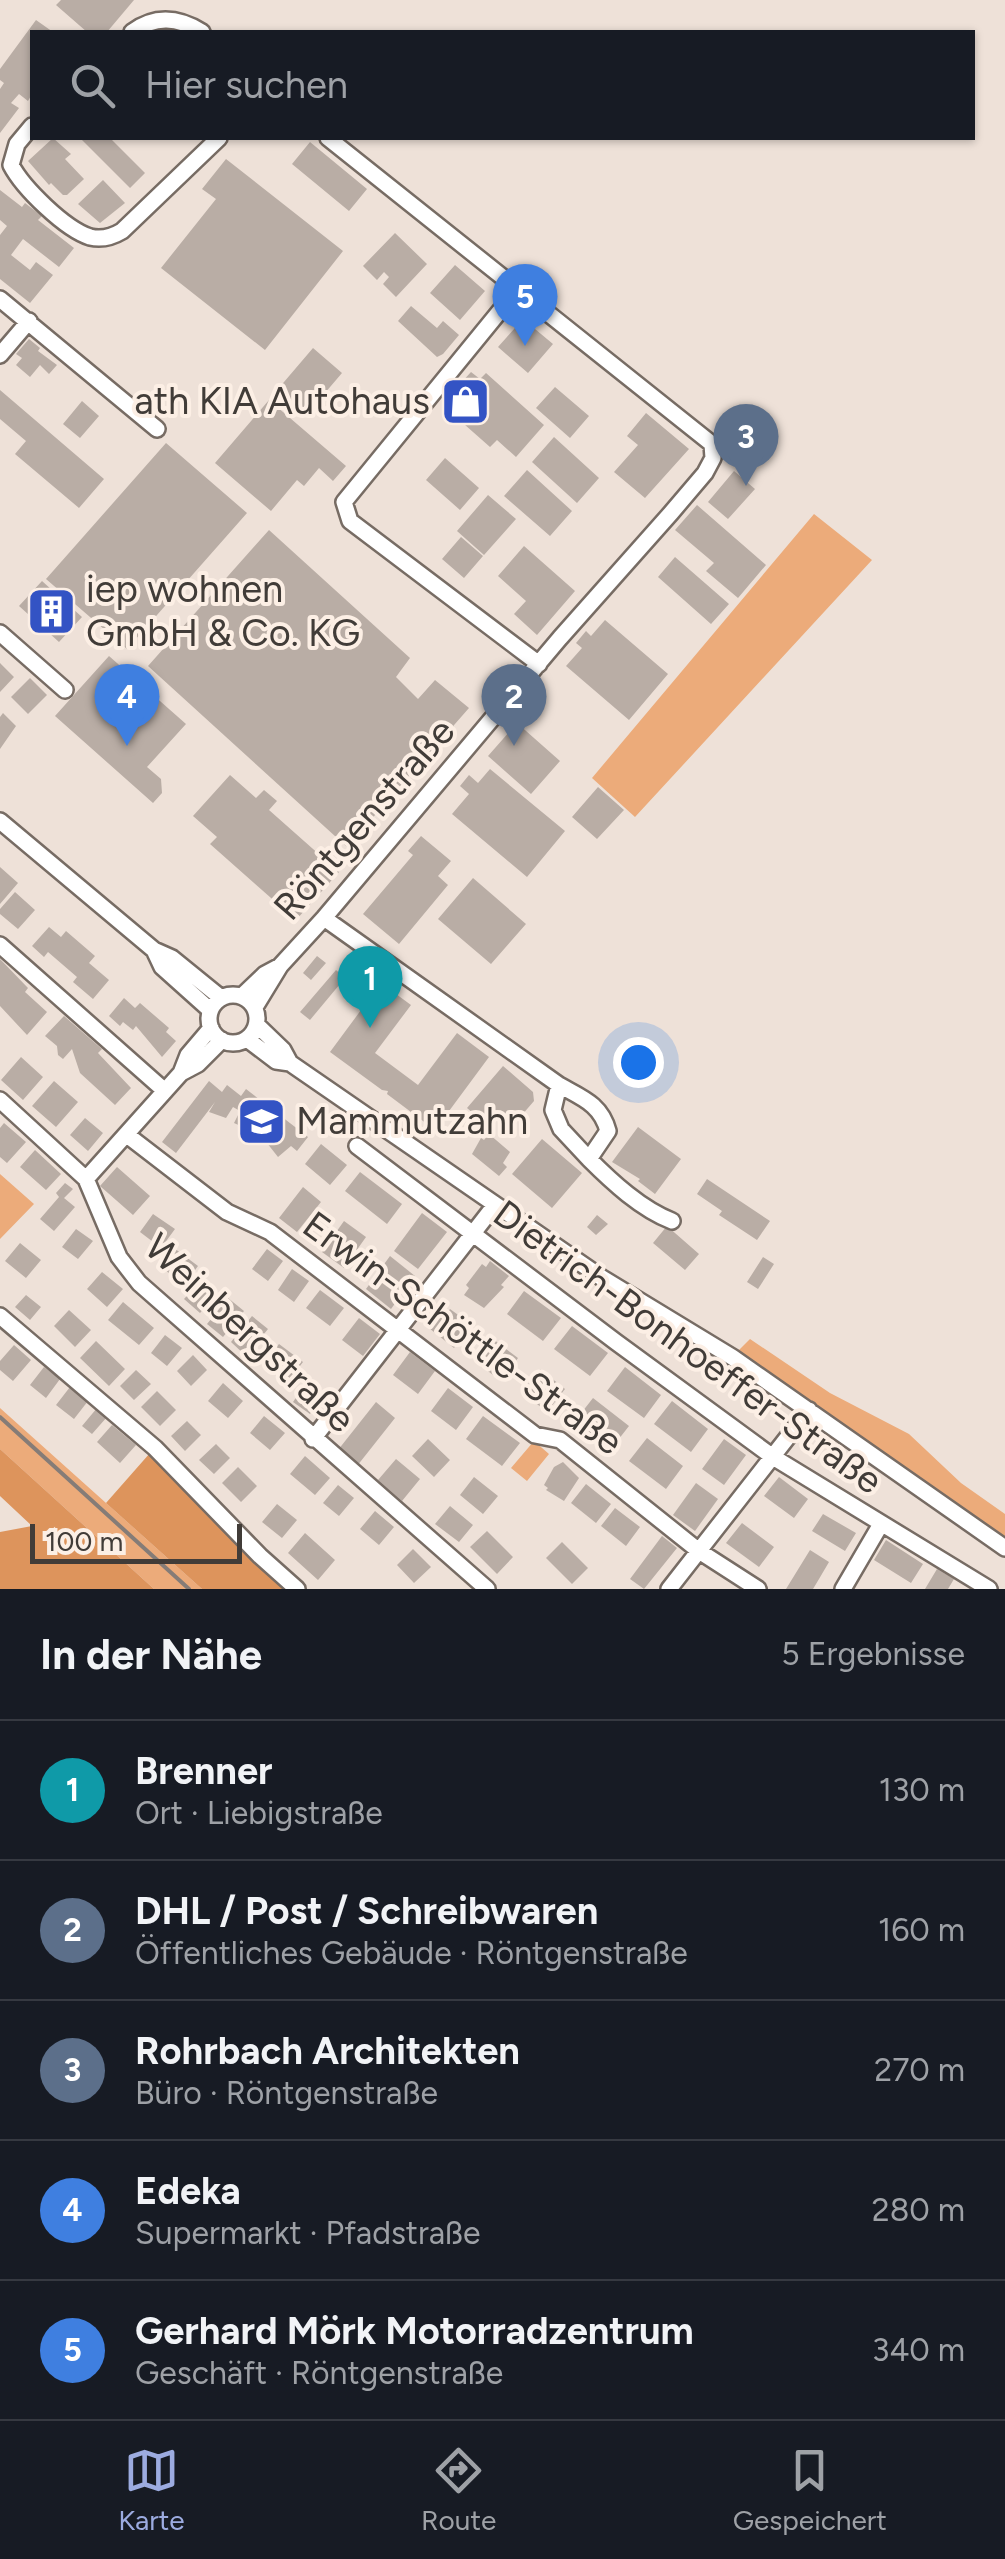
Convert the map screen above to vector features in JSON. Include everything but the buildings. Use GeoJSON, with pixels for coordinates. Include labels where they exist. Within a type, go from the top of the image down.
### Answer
{"type":"FeatureCollection","features":[{"type":"Feature","properties":{"kind":"street"},"geometry":{"type":"LineString","coordinates":[[135,30],[161,18],[196,30]]}},
{"type":"Feature","properties":{"kind":"street"},"geometry":{"type":"LineString","coordinates":[[30,128],[16,144],[11,166],[20,182],[66,223],[90,237],[110,238],[122,231],[217,140]]}},
{"type":"Feature","properties":{"kind":"street","name":"Röntgenstraße"},"geometry":{"type":"LineString","coordinates":[[249,1001],[324,918],[713,458],[712,444],[330,140]]}},
{"type":"Feature","properties":{"kind":"street"},"geometry":{"type":"LineString","coordinates":[[518,290],[344,502],[350,520],[539,664]]}},
{"type":"Feature","properties":{"kind":"street"},"geometry":{"type":"LineString","coordinates":[[0,298],[157,430]]}},
{"type":"Feature","properties":{"kind":"street"},"geometry":{"type":"LineString","coordinates":[[0,355],[29,321]]}},
{"type":"Feature","properties":{"kind":"street"},"geometry":{"type":"LineString","coordinates":[[0,633],[64,690]]}},
{"type":"Feature","properties":{"kind":"street"},"geometry":{"type":"LineString","coordinates":[[1,825],[154,950],[172,958],[215,1004],[216,1034]]}},
{"type":"Feature","properties":{"kind":"street"},"geometry":{"type":"LineString","coordinates":[[324,918],[604,1115],[608,1131],[589,1158]]}},
{"type":"Feature","properties":{"kind":"street"},"geometry":{"type":"LineString","coordinates":[[0,945],[165,1091]]}},
{"type":"Feature","properties":{"kind":"street"},"geometry":{"type":"LineString","coordinates":[[215,1004],[229,994],[249,1001],[252,1032],[276,1061],[290,1064],[602,1278],[732,1357],[1005,1548]]}},
{"type":"Feature","properties":{"kind":"street"},"geometry":{"type":"LineString","coordinates":[[216,1034],[234,1043],[252,1032]]}},
{"type":"Feature","properties":{"kind":"street"},"geometry":{"type":"LineString","coordinates":[[86,1179],[181,1073],[188,1055],[216,1034]]}},
{"type":"Feature","properties":{"kind":"street"},"geometry":{"type":"LineString","coordinates":[[559,1085],[552,1110],[561,1129],[606,1176],[672,1221]]}},
{"type":"Feature","properties":{"kind":"street","name":"Weinbergstraße"},"geometry":{"type":"LineString","coordinates":[[0,1100],[86,1179],[119,1257],[139,1283],[487,1589]]}},
{"type":"Feature","properties":{"kind":"street","name":"Erwin-Schöttle-Straße"},"geometry":{"type":"LineString","coordinates":[[128,1135],[227,1212],[270,1232],[535,1435],[560,1440],[699,1551],[758,1589]]}},
{"type":"Feature","properties":{"kind":"street","name":"Dietrich-Bonhoeffer-Straße"},"geometry":{"type":"LineString","coordinates":[[357,1146],[773,1457],[988,1589]]}},
{"type":"Feature","properties":{"kind":"street"},"geometry":{"type":"LineString","coordinates":[[313,1439],[495,1205]]}},
{"type":"Feature","properties":{"kind":"street"},"geometry":{"type":"LineString","coordinates":[[0,1316],[156,1448],[297,1589]]}},
{"type":"Feature","properties":{"kind":"street"},"geometry":{"type":"LineString","coordinates":[[669,1589],[810,1410]]}},
{"type":"Feature","properties":{"kind":"street"},"geometry":{"type":"LineString","coordinates":[[843,1589],[881,1524]]}},
{"type":"Feature","properties":{"kind":"shaded area"},"geometry":{"type":"Polygon","coordinates":[[[814,514],[872,560],[635,817],[592,778],[814,514]]]}},
{"type":"Feature","properties":{"kind":"shaded area"},"geometry":{"type":"Polygon","coordinates":[[[0,1174],[34,1204],[0,1239],[0,1174]]]}},
{"type":"Feature","properties":{"kind":"shaded area"},"geometry":{"type":"Polygon","coordinates":[[[750,1339],[830,1393],[909,1434],[961,1483],[1005,1514],[1005,1544],[732,1357],[750,1339]]]}},
{"type":"Feature","properties":{"kind":"shaded area"},"geometry":{"type":"Polygon","coordinates":[[[0,1408],[202,1589],[154,1589],[0,1449],[0,1408]]]}},
{"type":"Feature","properties":{"kind":"shaded area"},"geometry":{"type":"Polygon","coordinates":[[[534,1441],[549,1454],[527,1481],[511,1468],[534,1441]]]}},
{"type":"Feature","properties":{"kind":"shaded area"},"geometry":{"type":"Polygon","coordinates":[[[0,1449],[154,1589],[0,1589],[0,1532],[32,1526],[0,1496],[0,1449]]]}},
{"type":"Feature","properties":{"kind":"shaded area"},"geometry":{"type":"Polygon","coordinates":[[[150,1453],[288,1589],[202,1589],[106,1503],[150,1453]]]}},
{"type":"Feature","properties":{"kind":"railway"},"geometry":{"type":"LineString","coordinates":[[0,1417],[189,1589]]}},
{"type":"Feature","properties":{"kind":"place","name":"Gerhard Mörk Motorradzentrum"},"geometry":{"type":"Point","coordinates":[525,346]}},
{"type":"Feature","properties":{"kind":"place","name":"ath KIA Autohaus"},"geometry":{"type":"Point","coordinates":[465,401]}},
{"type":"Feature","properties":{"kind":"place","name":"Rohrbach Architekten"},"geometry":{"type":"Point","coordinates":[746,486]}},
{"type":"Feature","properties":{"kind":"place","name":"iep wohnen GmbH & Co. KG"},"geometry":{"type":"Point","coordinates":[51,611]}},
{"type":"Feature","properties":{"kind":"place","name":"Edeka"},"geometry":{"type":"Point","coordinates":[127,746]}},
{"type":"Feature","properties":{"kind":"place","name":"DHL / Post / Schreibwaren"},"geometry":{"type":"Point","coordinates":[514,746]}},
{"type":"Feature","properties":{"kind":"place","name":"Brenner"},"geometry":{"type":"Point","coordinates":[370,1028]}},
{"type":"Feature","properties":{"kind":"place","name":"Mammutzahn"},"geometry":{"type":"Point","coordinates":[261,1121]}}]}
